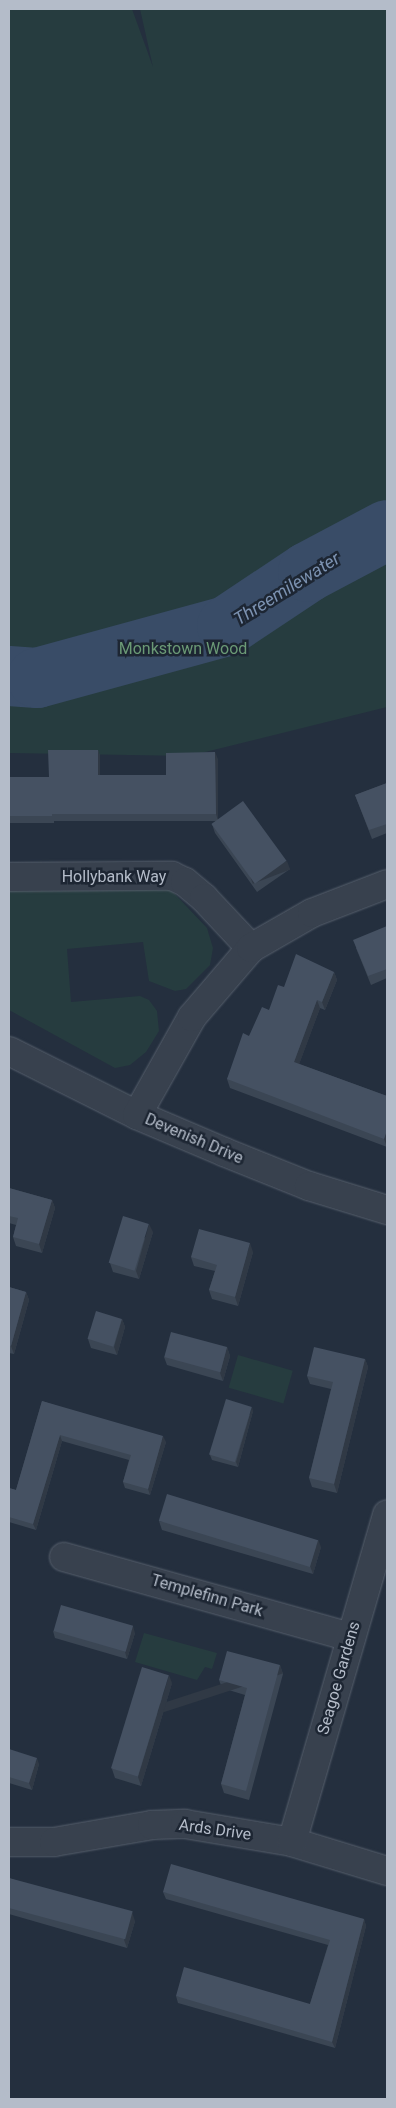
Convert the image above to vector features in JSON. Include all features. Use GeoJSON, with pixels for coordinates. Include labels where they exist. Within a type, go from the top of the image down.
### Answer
{"type":"FeatureCollection","features":[{"type":"Feature","properties":{"kind":"street","name":"Hollybank Way"},"geometry":{"type":"LineString","coordinates":[[9,877],[172,876],[185,882],[204,898],[251,948]]}},
{"type":"Feature","properties":{"kind":"street"},"geometry":{"type":"LineString","coordinates":[[137,1115],[192,1017],[251,948],[312,913],[387,884]]}},
{"type":"Feature","properties":{"kind":"street","name":"Devenish Drive"},"geometry":{"type":"LineString","coordinates":[[9,1051],[137,1115],[309,1186],[387,1210]]}},
{"type":"Feature","properties":{"kind":"street","name":"Seagoe Gardens"},"geometry":{"type":"LineString","coordinates":[[292,1842],[387,1514]]}},
{"type":"Feature","properties":{"kind":"street","name":"Templefinn Park"},"geometry":{"type":"LineString","coordinates":[[64,1557],[350,1637]]}},
{"type":"Feature","properties":{"kind":"street","name":"Ards Drive"},"geometry":{"type":"LineString","coordinates":[[9,1842],[54,1842],[152,1825],[186,1824],[292,1842],[387,1871]]}},
{"type":"Feature","properties":{"kind":"green space","name":"Monkstown Wood"},"geometry":{"type":"Polygon","coordinates":[[[9,9],[132,9],[153,67],[140,9],[387,9],[387,707],[189,756],[9,753],[9,9]]]}},
{"type":"Feature","properties":{"kind":"green space"},"geometry":{"type":"Polygon","coordinates":[[[156,885],[172,891],[207,928],[213,948],[210,965],[186,989],[175,991],[149,981],[143,942],[67,949],[71,1002],[140,996],[149,1000],[157,1011],[159,1031],[146,1052],[130,1065],[115,1068],[9,1010],[9,888],[156,885]]]}},
{"type":"Feature","properties":{"kind":"green space"},"geometry":{"type":"Polygon","coordinates":[[[238,1355],[293,1371],[283,1403],[229,1388],[238,1355]]]}},
{"type":"Feature","properties":{"kind":"green space"},"geometry":{"type":"Polygon","coordinates":[[[144,1633],[217,1653],[212,1669],[205,1667],[197,1680],[135,1662],[144,1633]]]}},
{"type":"Feature","properties":{"kind":"building"},"geometry":{"type":"Polygon","coordinates":[[[48,750],[98,750],[98,775],[166,775],[166,753],[215,752],[216,814],[52,814],[52,816],[9,816],[9,777],[49,777],[48,750]]]}},
{"type":"Feature","properties":{"kind":"building"},"geometry":{"type":"Polygon","coordinates":[[[387,783],[387,824],[369,830],[355,795],[387,783]]]}},
{"type":"Feature","properties":{"kind":"building"},"geometry":{"type":"Polygon","coordinates":[[[243,801],[286,861],[255,884],[211,824],[243,801]]]}},
{"type":"Feature","properties":{"kind":"building"},"geometry":{"type":"Polygon","coordinates":[[[387,926],[387,969],[368,976],[353,940],[387,926]]]}},
{"type":"Feature","properties":{"kind":"building"},"geometry":{"type":"Polygon","coordinates":[[[296,954],[334,972],[322,1002],[317,1000],[294,1062],[387,1096],[387,1130],[384,1139],[227,1079],[243,1033],[249,1036],[262,1007],[269,1010],[278,985],[284,987],[296,954]]]}},
{"type":"Feature","properties":{"kind":"building"},"geometry":{"type":"Polygon","coordinates":[[[9,1188],[52,1200],[39,1244],[13,1237],[18,1218],[9,1216],[9,1188]]]}},
{"type":"Feature","properties":{"kind":"building"},"geometry":{"type":"Polygon","coordinates":[[[123,1216],[149,1224],[134,1271],[109,1263],[123,1216]]]}},
{"type":"Feature","properties":{"kind":"building"},"geometry":{"type":"Polygon","coordinates":[[[199,1229],[250,1243],[235,1297],[209,1290],[217,1265],[191,1257],[199,1229]]]}},
{"type":"Feature","properties":{"kind":"building"},"geometry":{"type":"Polygon","coordinates":[[[9,1287],[26,1292],[11,1346],[9,1345],[9,1287]]]}},
{"type":"Feature","properties":{"kind":"building"},"geometry":{"type":"Polygon","coordinates":[[[96,1311],[122,1319],[113,1347],[88,1339],[96,1311]]]}},
{"type":"Feature","properties":{"kind":"building"},"geometry":{"type":"Polygon","coordinates":[[[171,1332],[227,1347],[220,1372],[164,1357],[171,1332]]]}},
{"type":"Feature","properties":{"kind":"building"},"geometry":{"type":"Polygon","coordinates":[[[314,1347],[365,1359],[334,1484],[309,1478],[333,1382],[307,1376],[314,1347]]]}},
{"type":"Feature","properties":{"kind":"building"},"geometry":{"type":"Polygon","coordinates":[[[226,1399],[252,1407],[235,1462],[209,1454],[226,1399]]]}},
{"type":"Feature","properties":{"kind":"building"},"geometry":{"type":"Polygon","coordinates":[[[42,1401],[163,1436],[148,1489],[123,1482],[131,1455],[60,1435],[33,1524],[9,1517],[9,1488],[16,1490],[42,1401]]]}},
{"type":"Feature","properties":{"kind":"building"},"geometry":{"type":"Polygon","coordinates":[[[167,1494],[318,1540],[310,1567],[159,1521],[167,1494]]]}},
{"type":"Feature","properties":{"kind":"building"},"geometry":{"type":"Polygon","coordinates":[[[61,1605],[133,1626],[126,1652],[54,1631],[61,1605]]]}},
{"type":"Feature","properties":{"kind":"building"},"geometry":{"type":"Polygon","coordinates":[[[227,1651],[280,1665],[246,1791],[221,1784],[247,1688],[219,1680],[227,1651]]]}},
{"type":"Feature","properties":{"kind":"building"},"geometry":{"type":"Polygon","coordinates":[[[142,1667],[169,1675],[138,1777],[111,1768],[142,1667]]]}},
{"type":"Feature","properties":{"kind":"building"},"geometry":{"type":"Polygon","coordinates":[[[9,1749],[37,1758],[29,1783],[9,1777],[9,1749]]]}},
{"type":"Feature","properties":{"kind":"building"},"geometry":{"type":"Polygon","coordinates":[[[171,1864],[364,1919],[332,2042],[176,1996],[184,1967],[310,2004],[330,1940],[163,1892],[171,1864]]]}},
{"type":"Feature","properties":{"kind":"building"},"geometry":{"type":"Polygon","coordinates":[[[9,1878],[133,1911],[125,1939],[9,1908],[9,1878]]]}},
{"type":"Feature","properties":{"kind":"waterway","name":"Threemilewater"},"geometry":{"type":"LineString","coordinates":[[9,676],[37,678],[227,626],[308,572],[387,530]]}}]}
